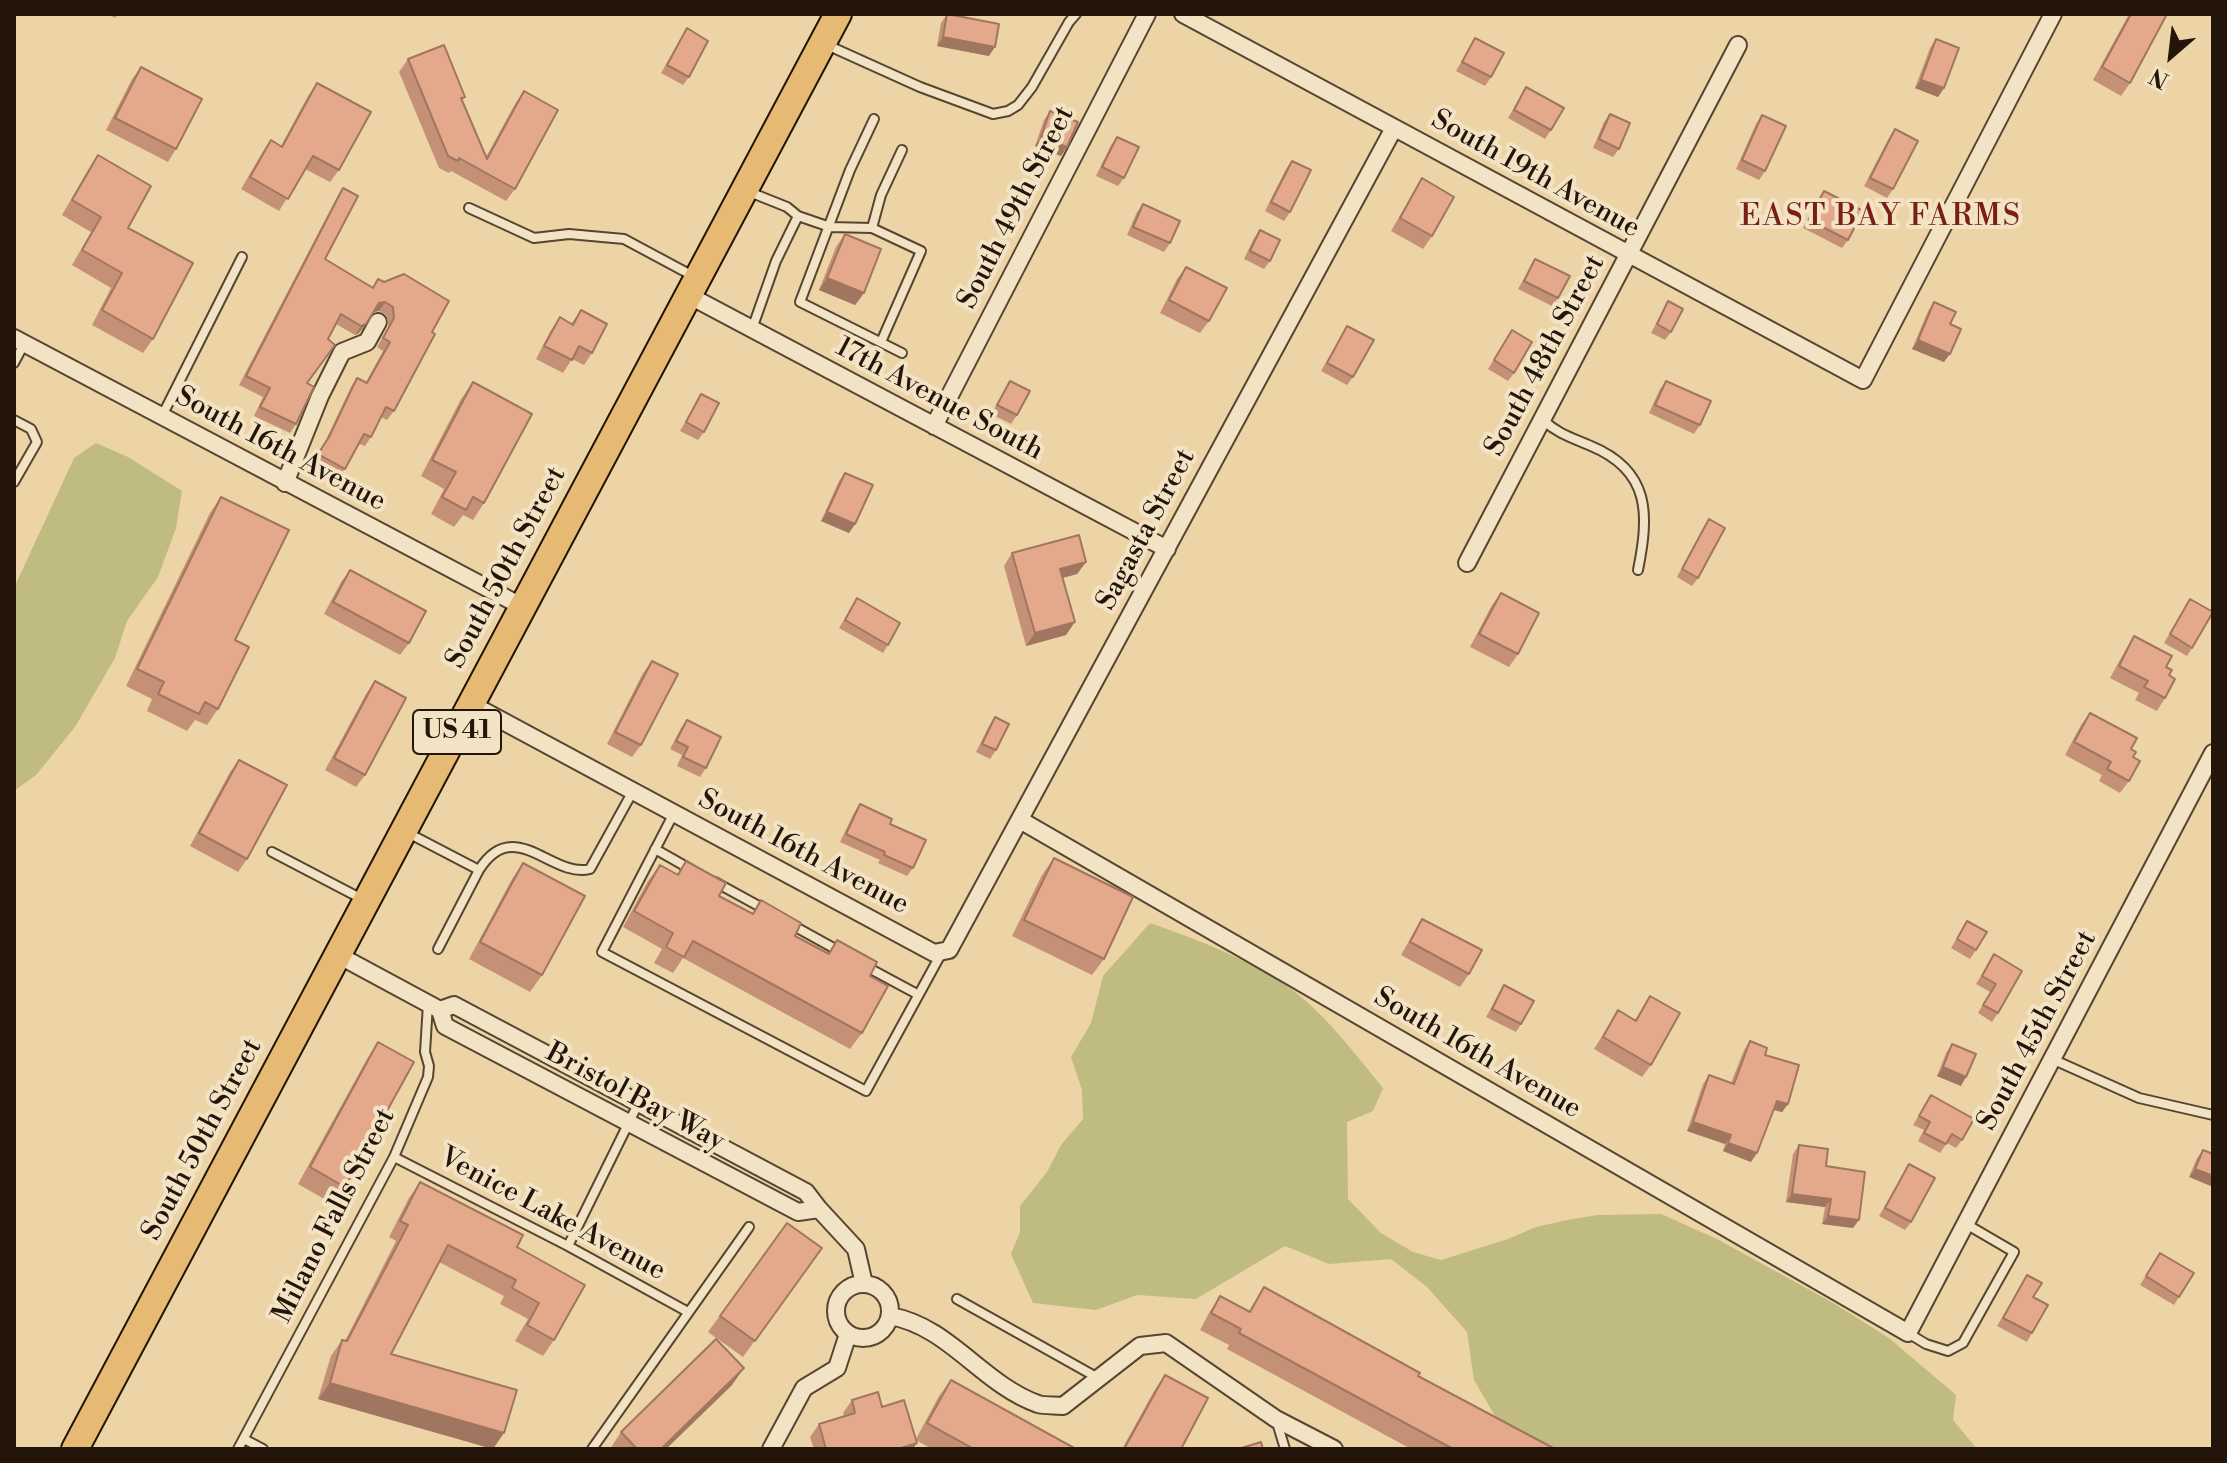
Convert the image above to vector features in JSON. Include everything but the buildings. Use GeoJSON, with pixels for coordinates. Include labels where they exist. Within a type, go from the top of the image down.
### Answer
{"type":"FeatureCollection","features":[{"type":"Feature","properties":{"kind":"main road","name":"South 50th Street"},"geometry":{"type":"LineString","coordinates":[[75,1449],[838,14]]}},
{"type":"Feature","properties":{"kind":"street","name":"South 19th Avenue"},"geometry":{"type":"LineString","coordinates":[[1183,14],[1863,380],[2053,14]]}},
{"type":"Feature","properties":{"kind":"street","name":"South 49th Street"},"geometry":{"type":"LineString","coordinates":[[934,426],[1140,16]]}},
{"type":"Feature","properties":{"kind":"street","name":"South 48th Street"},"geometry":{"type":"LineString","coordinates":[[1467,563],[1738,45]]}},
{"type":"Feature","properties":{"kind":"street","name":"Sagasta Street"},"geometry":{"type":"LineString","coordinates":[[941,953],[949,950],[1394,128]]}},
{"type":"Feature","properties":{"kind":"street","name":"17th Avenue South"},"geometry":{"type":"LineString","coordinates":[[693,286],[752,329],[1167,549]]}},
{"type":"Feature","properties":{"kind":"street"},"geometry":{"type":"LineString","coordinates":[[285,483],[320,396],[342,352],[367,342],[378,322]]}},
{"type":"Feature","properties":{"kind":"street","name":"South 16th Avenue"},"geometry":{"type":"LineString","coordinates":[[19,341],[523,607]]}},
{"type":"Feature","properties":{"kind":"street","name":"South 16th Avenue"},"geometry":{"type":"LineString","coordinates":[[471,704],[920,946],[941,953]]}},
{"type":"Feature","properties":{"kind":"street","name":"South 45th Street"},"geometry":{"type":"LineString","coordinates":[[1908,1333],[2213,753]]}},
{"type":"Feature","properties":{"kind":"street","name":"South 16th Avenue"},"geometry":{"type":"LineString","coordinates":[[1020,820],[1908,1333]]}},
{"type":"Feature","properties":{"kind":"street","name":"Bristol Bay Way"},"geometry":{"type":"LineString","coordinates":[[338,955],[434,1006],[454,1005],[806,1192],[856,1249],[864,1284]]}},
{"type":"Feature","properties":{"kind":"street","name":"Bristol Bay Way"},"geometry":{"type":"LineString","coordinates":[[434,1006],[445,1026],[798,1212],[819,1209]]}},
{"type":"Feature","properties":{"kind":"street"},"geometry":{"type":"LineString","coordinates":[[864,1284],[881,1291],[890,1306],[890,1316],[887,1324],[874,1336],[865,1339],[848,1334],[837,1321],[837,1303],[847,1289],[864,1284]]}},
{"type":"Feature","properties":{"kind":"street"},"geometry":{"type":"LineString","coordinates":[[890,1316],[907,1319],[953,1344],[989,1377],[1039,1404],[1063,1406],[1140,1346],[1166,1343],[1276,1419],[1334,1449]]}},
{"type":"Feature","properties":{"kind":"street"},"geometry":{"type":"LineString","coordinates":[[771,1449],[804,1388],[837,1368],[848,1334]]}},
{"type":"Feature","properties":{"kind":"lane"},"geometry":{"type":"LineString","coordinates":[[823,42],[920,87],[993,114],[1018,105],[1076,14]]}},
{"type":"Feature","properties":{"kind":"lane"},"geometry":{"type":"LineString","coordinates":[[874,119],[850,170],[800,302],[902,353]]}},
{"type":"Feature","properties":{"kind":"lane"},"geometry":{"type":"LineString","coordinates":[[872,228],[881,195],[902,150]]}},
{"type":"Feature","properties":{"kind":"lane"},"geometry":{"type":"LineString","coordinates":[[744,189],[787,207],[798,216],[830,227],[872,228],[921,251],[881,342]]}},
{"type":"Feature","properties":{"kind":"lane"},"geometry":{"type":"LineString","coordinates":[[469,208],[534,238],[569,234],[624,239],[693,286]]}},
{"type":"Feature","properties":{"kind":"lane"},"geometry":{"type":"LineString","coordinates":[[752,329],[776,261],[798,216]]}},
{"type":"Feature","properties":{"kind":"lane"},"geometry":{"type":"LineString","coordinates":[[162,417],[242,257]]}},
{"type":"Feature","properties":{"kind":"lane"},"geometry":{"type":"LineString","coordinates":[[14,363],[19,341]]}},
{"type":"Feature","properties":{"kind":"lane"},"geometry":{"type":"LineString","coordinates":[[1542,419],[1566,436],[1605,452],[1630,473],[1642,493],[1645,513],[1645,534],[1638,570]]}},
{"type":"Feature","properties":{"kind":"lane"},"geometry":{"type":"LineString","coordinates":[[14,420],[31,429],[37,442],[14,482]]}},
{"type":"Feature","properties":{"kind":"lane"},"geometry":{"type":"LineString","coordinates":[[438,949],[479,870],[492,855],[520,847],[570,869],[590,869],[633,791]]}},
{"type":"Feature","properties":{"kind":"lane"},"geometry":{"type":"LineString","coordinates":[[674,813],[602,952],[866,1091],[941,953]]}},
{"type":"Feature","properties":{"kind":"lane"},"geometry":{"type":"LineString","coordinates":[[404,831],[479,870]]}},
{"type":"Feature","properties":{"kind":"lane"},"geometry":{"type":"LineString","coordinates":[[655,849],[696,872]]}},
{"type":"Feature","properties":{"kind":"lane"},"geometry":{"type":"LineString","coordinates":[[272,852],[366,902]]}},
{"type":"Feature","properties":{"kind":"lane"},"geometry":{"type":"LineString","coordinates":[[710,879],[848,956]]}},
{"type":"Feature","properties":{"kind":"lane"},"geometry":{"type":"LineString","coordinates":[[862,964],[917,994]]}},
{"type":"Feature","properties":{"kind":"lane","name":"Milano Falls Street"},"geometry":{"type":"LineString","coordinates":[[238,1449],[394,1157],[428,1077],[425,1052],[434,1006]]}},
{"type":"Feature","properties":{"kind":"lane"},"geometry":{"type":"LineString","coordinates":[[2052,1059],[2139,1098],[2213,1115]]}},
{"type":"Feature","properties":{"kind":"lane"},"geometry":{"type":"LineString","coordinates":[[568,1246],[638,1104]]}},
{"type":"Feature","properties":{"kind":"lane","name":"Venice Lake Avenue"},"geometry":{"type":"LineString","coordinates":[[394,1157],[568,1246],[688,1312]]}},
{"type":"Feature","properties":{"kind":"lane"},"geometry":{"type":"LineString","coordinates":[[1908,1333],[1926,1344],[1948,1351],[1963,1343],[2014,1252],[1966,1224]]}},
{"type":"Feature","properties":{"kind":"lane"},"geometry":{"type":"LineString","coordinates":[[592,1449],[749,1227]]}},
{"type":"Feature","properties":{"kind":"lane"},"geometry":{"type":"LineString","coordinates":[[957,1299],[1098,1378]]}},
{"type":"Feature","properties":{"kind":"lane"},"geometry":{"type":"LineString","coordinates":[[1276,1419],[1285,1449]]}},
{"type":"Feature","properties":{"kind":"lane"},"geometry":{"type":"LineString","coordinates":[[244,1439],[263,1449]]}},
{"type":"Feature","properties":{"kind":"shaded area"},"geometry":{"type":"Polygon","coordinates":[[[96,443],[128,457],[182,491],[176,528],[158,577],[127,621],[115,658],[75,727],[36,775],[14,791],[14,588],[74,458],[96,443]]]}},
{"type":"Feature","properties":{"kind":"shaded area"},"geometry":{"type":"Polygon","coordinates":[[[1150,923],[1228,954],[1285,985],[1322,1017],[1383,1088],[1373,1111],[1347,1122],[1348,1199],[1381,1233],[1413,1252],[1441,1260],[1536,1227],[1567,1220],[1597,1215],[1661,1214],[1717,1239],[1835,1304],[1889,1338],[1956,1395],[1953,1420],[1977,1449],[1535,1449],[1499,1423],[1474,1380],[1467,1332],[1427,1287],[1391,1259],[1329,1264],[1285,1246],[1196,1299],[1137,1295],[1096,1310],[1033,1303],[1011,1254],[1020,1232],[1020,1206],[1047,1172],[1061,1145],[1083,1119],[1082,1090],[1071,1057],[1091,1023],[1103,976],[1150,923]]]}},
{"type":"Feature","properties":{"kind":"district","name":"EAST BAY FARMS"},"geometry":{"type":"Point","coordinates":[1881,218]}}]}
